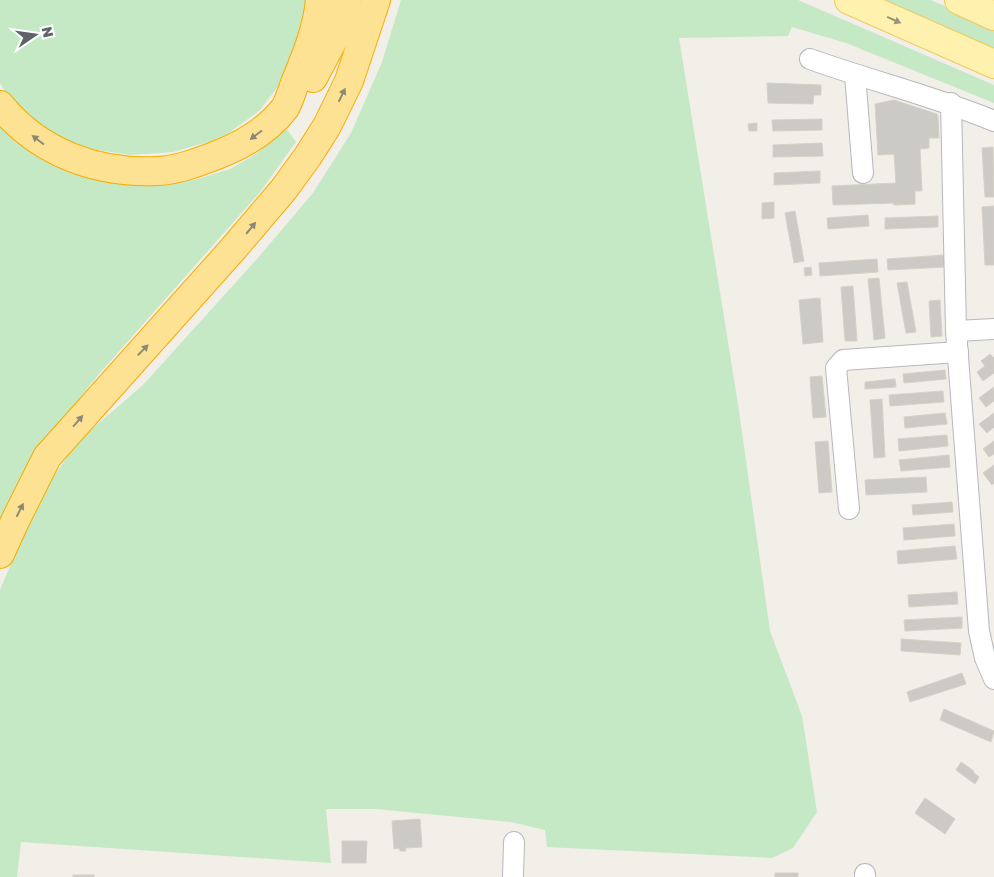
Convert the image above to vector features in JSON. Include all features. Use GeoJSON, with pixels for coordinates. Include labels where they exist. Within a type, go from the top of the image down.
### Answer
{"type":"FeatureCollection","features":[{"type":"Feature","properties":{"kind":"highway"},"geometry":{"type":"LineString","coordinates":[[286,107],[311,43],[320,0]]}},
{"type":"Feature","properties":{"kind":"highway"},"geometry":{"type":"LineString","coordinates":[[0,105],[13,121],[45,145],[81,162],[121,170],[160,171],[202,161],[239,146],[265,127],[303,91],[317,73],[336,35],[347,0]]}},
{"type":"Feature","properties":{"kind":"highway"},"geometry":{"type":"LineString","coordinates":[[0,554],[48,457],[97,400],[157,336],[284,189],[308,156],[327,126],[349,81],[376,0]]}},
{"type":"Feature","properties":{"kind":"main road"},"geometry":{"type":"LineString","coordinates":[[849,0],[994,64]]}},
{"type":"Feature","properties":{"kind":"main road"},"geometry":{"type":"LineString","coordinates":[[959,0],[994,16]]}},
{"type":"Feature","properties":{"kind":"street"},"geometry":{"type":"LineString","coordinates":[[810,59],[855,75],[952,104],[994,120]]}},
{"type":"Feature","properties":{"kind":"street"},"geometry":{"type":"LineString","coordinates":[[855,75],[863,173]]}},
{"type":"Feature","properties":{"kind":"street"},"geometry":{"type":"LineString","coordinates":[[952,104],[956,331],[979,631],[987,666],[994,680]]}},
{"type":"Feature","properties":{"kind":"street"},"geometry":{"type":"LineString","coordinates":[[956,331],[994,328]]}},
{"type":"Feature","properties":{"kind":"street"},"geometry":{"type":"LineString","coordinates":[[849,509],[836,368],[843,360],[958,352]]}},
{"type":"Feature","properties":{"kind":"street"},"geometry":{"type":"LineString","coordinates":[[513,877],[514,842]]}},
{"type":"Feature","properties":{"kind":"green space"},"geometry":{"type":"Polygon","coordinates":[[[0,0],[309,0],[290,71],[260,110],[222,138],[173,152],[130,155],[92,149],[63,139],[35,120],[6,93],[0,83],[0,0]]]}},
{"type":"Feature","properties":{"kind":"green space"},"geometry":{"type":"Polygon","coordinates":[[[401,0],[798,0],[994,85],[994,103],[846,43],[792,27],[788,36],[679,38],[738,404],[770,631],[802,716],[817,812],[793,848],[772,858],[547,847],[545,830],[511,822],[376,809],[326,809],[331,863],[21,842],[17,877],[0,877],[0,590],[27,526],[52,479],[78,441],[143,385],[257,259],[313,193],[351,133],[382,62],[401,0]]]}},
{"type":"Feature","properties":{"kind":"green space"},"geometry":{"type":"Polygon","coordinates":[[[880,0],[931,0],[994,28],[994,50],[880,0]]]}},
{"type":"Feature","properties":{"kind":"green space"},"geometry":{"type":"Polygon","coordinates":[[[0,117],[123,183],[162,185],[198,179],[230,169],[256,154],[286,128],[296,142],[260,192],[99,374],[51,433],[0,525],[0,117]]]}},
{"type":"Feature","properties":{"kind":"building"},"geometry":{"type":"Polygon","coordinates":[[[767,83],[821,85],[821,95],[814,95],[813,104],[768,103],[767,83]]]}},
{"type":"Feature","properties":{"kind":"building"},"geometry":{"type":"Polygon","coordinates":[[[894,100],[937,114],[938,117],[939,138],[929,138],[929,148],[920,149],[922,191],[915,191],[915,204],[833,205],[832,186],[896,183],[894,154],[878,155],[875,104],[894,100]]]}},
{"type":"Feature","properties":{"kind":"building"},"geometry":{"type":"Polygon","coordinates":[[[822,119],[822,130],[773,131],[772,120],[822,119]]]}},
{"type":"Feature","properties":{"kind":"building"},"geometry":{"type":"Polygon","coordinates":[[[757,123],[757,131],[749,131],[748,124],[757,123]]]}},
{"type":"Feature","properties":{"kind":"building"},"geometry":{"type":"Polygon","coordinates":[[[822,143],[823,156],[773,157],[773,145],[822,143]]]}},
{"type":"Feature","properties":{"kind":"building"},"geometry":{"type":"Polygon","coordinates":[[[993,147],[994,197],[985,197],[982,148],[993,147]]]}},
{"type":"Feature","properties":{"kind":"building"},"geometry":{"type":"Polygon","coordinates":[[[820,171],[820,183],[774,185],[774,173],[820,171]]]}},
{"type":"Feature","properties":{"kind":"building"},"geometry":{"type":"Polygon","coordinates":[[[774,202],[774,218],[762,219],[762,203],[774,202]]]}},
{"type":"Feature","properties":{"kind":"building"},"geometry":{"type":"Polygon","coordinates":[[[994,206],[994,265],[985,265],[982,207],[994,206]]]}},
{"type":"Feature","properties":{"kind":"building"},"geometry":{"type":"Polygon","coordinates":[[[795,211],[804,261],[794,263],[785,213],[795,211]]]}},
{"type":"Feature","properties":{"kind":"building"},"geometry":{"type":"Polygon","coordinates":[[[868,215],[869,226],[828,229],[827,218],[868,215]]]}},
{"type":"Feature","properties":{"kind":"building"},"geometry":{"type":"Polygon","coordinates":[[[938,216],[938,227],[885,229],[885,218],[938,216]]]}},
{"type":"Feature","properties":{"kind":"building"},"geometry":{"type":"Polygon","coordinates":[[[945,255],[945,267],[888,270],[887,259],[945,255]]]}},
{"type":"Feature","properties":{"kind":"building"},"geometry":{"type":"Polygon","coordinates":[[[877,259],[878,272],[820,276],[819,263],[877,259]]]}},
{"type":"Feature","properties":{"kind":"building"},"geometry":{"type":"Polygon","coordinates":[[[811,267],[812,275],[805,276],[804,268],[811,267]]]}},
{"type":"Feature","properties":{"kind":"building"},"geometry":{"type":"Polygon","coordinates":[[[879,278],[885,338],[874,340],[868,279],[879,278]]]}},
{"type":"Feature","properties":{"kind":"building"},"geometry":{"type":"Polygon","coordinates":[[[907,282],[916,332],[906,333],[897,283],[907,282]]]}},
{"type":"Feature","properties":{"kind":"building"},"geometry":{"type":"Polygon","coordinates":[[[853,286],[857,341],[845,341],[841,287],[853,286]]]}},
{"type":"Feature","properties":{"kind":"building"},"geometry":{"type":"Polygon","coordinates":[[[820,298],[823,342],[803,344],[799,300],[820,298]]]}},
{"type":"Feature","properties":{"kind":"building"},"geometry":{"type":"Polygon","coordinates":[[[940,300],[942,336],[931,337],[929,301],[940,300]]]}},
{"type":"Feature","properties":{"kind":"building"},"geometry":{"type":"Polygon","coordinates":[[[990,354],[994,358],[994,373],[983,381],[977,372],[985,366],[981,361],[990,354]]]}},
{"type":"Feature","properties":{"kind":"building"},"geometry":{"type":"Polygon","coordinates":[[[945,370],[946,379],[904,383],[903,374],[945,370]]]}},
{"type":"Feature","properties":{"kind":"building"},"geometry":{"type":"Polygon","coordinates":[[[822,376],[826,417],[813,418],[810,377],[822,376]]]}},
{"type":"Feature","properties":{"kind":"building"},"geometry":{"type":"Polygon","coordinates":[[[895,379],[896,387],[865,389],[865,382],[895,379]]]}},
{"type":"Feature","properties":{"kind":"building"},"geometry":{"type":"Polygon","coordinates":[[[994,387],[994,401],[986,407],[979,398],[994,387]]]}},
{"type":"Feature","properties":{"kind":"building"},"geometry":{"type":"Polygon","coordinates":[[[943,391],[944,402],[890,406],[889,395],[943,391]]]}},
{"type":"Feature","properties":{"kind":"building"},"geometry":{"type":"Polygon","coordinates":[[[882,399],[885,457],[874,458],[870,400],[882,399]]]}},
{"type":"Feature","properties":{"kind":"building"},"geometry":{"type":"Polygon","coordinates":[[[945,413],[947,424],[905,428],[904,417],[945,413]]]}},
{"type":"Feature","properties":{"kind":"building"},"geometry":{"type":"Polygon","coordinates":[[[994,413],[994,427],[987,433],[979,424],[994,413]]]}},
{"type":"Feature","properties":{"kind":"building"},"geometry":{"type":"Polygon","coordinates":[[[947,435],[948,446],[899,451],[898,439],[947,435]]]}},
{"type":"Feature","properties":{"kind":"building"},"geometry":{"type":"Polygon","coordinates":[[[828,441],[832,492],[819,493],[815,442],[828,441]]]}},
{"type":"Feature","properties":{"kind":"building"},"geometry":{"type":"Polygon","coordinates":[[[994,441],[994,454],[989,457],[983,449],[994,441]]]}},
{"type":"Feature","properties":{"kind":"building"},"geometry":{"type":"Polygon","coordinates":[[[949,455],[950,467],[901,471],[899,460],[949,455]]]}},
{"type":"Feature","properties":{"kind":"building"},"geometry":{"type":"Polygon","coordinates":[[[994,465],[994,483],[992,485],[983,473],[994,465]]]}},
{"type":"Feature","properties":{"kind":"building"},"geometry":{"type":"Polygon","coordinates":[[[926,477],[927,492],[866,495],[865,480],[926,477]]]}},
{"type":"Feature","properties":{"kind":"building"},"geometry":{"type":"Polygon","coordinates":[[[952,502],[953,512],[913,515],[912,505],[952,502]]]}},
{"type":"Feature","properties":{"kind":"building"},"geometry":{"type":"Polygon","coordinates":[[[954,524],[955,536],[904,540],[903,528],[954,524]]]}},
{"type":"Feature","properties":{"kind":"building"},"geometry":{"type":"Polygon","coordinates":[[[955,546],[957,559],[898,564],[897,551],[955,546]]]}},
{"type":"Feature","properties":{"kind":"building"},"geometry":{"type":"Polygon","coordinates":[[[957,592],[958,604],[909,607],[908,595],[957,592]]]}},
{"type":"Feature","properties":{"kind":"building"},"geometry":{"type":"Polygon","coordinates":[[[962,617],[962,628],[905,631],[904,620],[962,617]]]}},
{"type":"Feature","properties":{"kind":"building"},"geometry":{"type":"Polygon","coordinates":[[[901,639],[961,643],[960,655],[901,651],[901,639]]]}},
{"type":"Feature","properties":{"kind":"building"},"geometry":{"type":"Polygon","coordinates":[[[962,673],[966,684],[910,702],[907,692],[962,673]]]}},
{"type":"Feature","properties":{"kind":"building"},"geometry":{"type":"Polygon","coordinates":[[[944,709],[994,731],[991,742],[940,720],[944,709]]]}},
{"type":"Feature","properties":{"kind":"building"},"geometry":{"type":"Polygon","coordinates":[[[961,762],[979,777],[975,784],[956,770],[961,762]]]}},
{"type":"Feature","properties":{"kind":"building"},"geometry":{"type":"Polygon","coordinates":[[[925,798],[955,819],[945,834],[915,813],[925,798]]]}},
{"type":"Feature","properties":{"kind":"building"},"geometry":{"type":"Polygon","coordinates":[[[420,819],[422,847],[405,848],[406,851],[400,851],[399,848],[394,849],[392,821],[420,819]]]}},
{"type":"Feature","properties":{"kind":"building"},"geometry":{"type":"Polygon","coordinates":[[[342,841],[367,841],[366,863],[342,863],[342,841]]]}},
{"type":"Feature","properties":{"kind":"building"},"geometry":{"type":"Polygon","coordinates":[[[775,873],[798,873],[798,877],[775,877],[775,873]]]}},
{"type":"Feature","properties":{"kind":"building"},"geometry":{"type":"Polygon","coordinates":[[[73,875],[94,875],[94,877],[73,877],[73,875]]]}}]}
